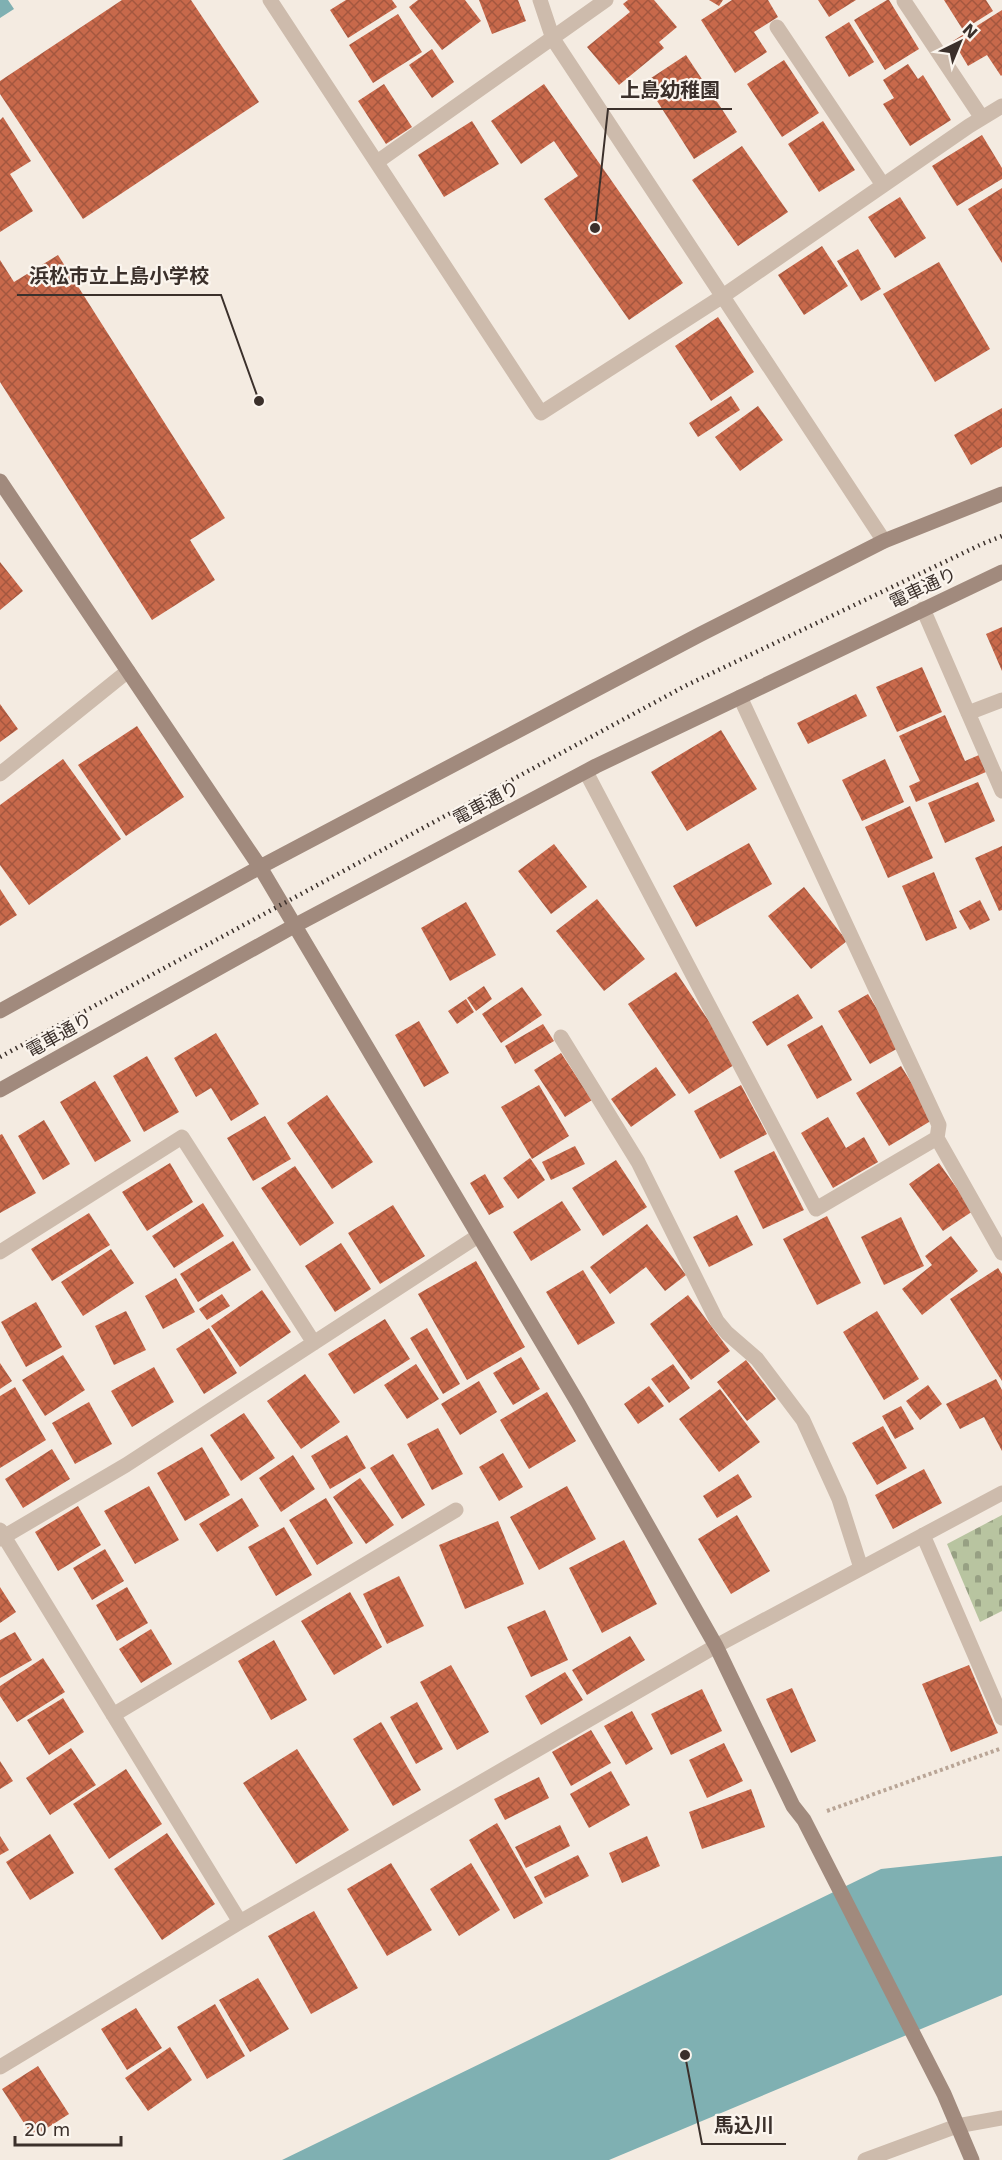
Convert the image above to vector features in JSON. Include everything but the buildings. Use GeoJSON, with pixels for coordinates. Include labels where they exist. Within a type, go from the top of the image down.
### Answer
{"type":"FeatureCollection","features":[{"type":"Feature","properties":{"kind":"street"},"geometry":{"type":"LineString","coordinates":[[270,0],[541,413],[723,296],[1002,106]]}},
{"type":"Feature","properties":{"kind":"street"},"geometry":{"type":"LineString","coordinates":[[540,0],[553,39],[884,541]]}},
{"type":"Feature","properties":{"kind":"street"},"geometry":{"type":"LineString","coordinates":[[377,162],[606,0]]}},
{"type":"Feature","properties":{"kind":"street"},"geometry":{"type":"LineString","coordinates":[[904,1],[982,118]]}},
{"type":"Feature","properties":{"kind":"street"},"geometry":{"type":"LineString","coordinates":[[777,27],[883,185]]}},
{"type":"Feature","properties":{"kind":"street"},"geometry":{"type":"LineString","coordinates":[[0,481],[260,867],[578,1403],[716,1646],[793,1806],[804,1820],[944,2094],[972,2160]]}},
{"type":"Feature","properties":{"kind":"street"},"geometry":{"type":"LineString","coordinates":[[0,1011],[260,867],[699,635],[884,541],[1002,494]]}},
{"type":"Feature","properties":{"kind":"street","name":"電車通り"},"geometry":{"type":"LineString","coordinates":[[0,1090],[294,926],[586,772],[1002,572]]}},
{"type":"Feature","properties":{"kind":"street"},"geometry":{"type":"LineString","coordinates":[[923,609],[1002,791]]}},
{"type":"Feature","properties":{"kind":"street"},"geometry":{"type":"LineString","coordinates":[[0,774],[128,671]]}},
{"type":"Feature","properties":{"kind":"street"},"geometry":{"type":"LineString","coordinates":[[740,697],[939,1125],[937,1138],[1002,1253]]}},
{"type":"Feature","properties":{"kind":"street"},"geometry":{"type":"LineString","coordinates":[[968,713],[1002,700]]}},
{"type":"Feature","properties":{"kind":"street"},"geometry":{"type":"LineString","coordinates":[[586,772],[816,1209],[937,1138]]}},
{"type":"Feature","properties":{"kind":"street"},"geometry":{"type":"LineString","coordinates":[[561,1037],[638,1162],[717,1321],[727,1333],[757,1359],[802,1420],[839,1499],[861,1568]]}},
{"type":"Feature","properties":{"kind":"street"},"geometry":{"type":"LineString","coordinates":[[0,1252],[182,1137],[314,1342]]}},
{"type":"Feature","properties":{"kind":"street"},"geometry":{"type":"LineString","coordinates":[[240,1922],[1,1535],[126,1466],[478,1236]]}},
{"type":"Feature","properties":{"kind":"street"},"geometry":{"type":"LineString","coordinates":[[0,2067],[240,1922],[716,1646],[1002,1493]]}},
{"type":"Feature","properties":{"kind":"street"},"geometry":{"type":"LineString","coordinates":[[113,1715],[456,1510]]}},
{"type":"Feature","properties":{"kind":"street"},"geometry":{"type":"LineString","coordinates":[[923,1534],[1002,1718]]}},
{"type":"Feature","properties":{"kind":"street"},"geometry":{"type":"LineString","coordinates":[[865,2160],[957,2126],[1002,2118]]}},
{"type":"Feature","properties":{"kind":"path"},"geometry":{"type":"LineString","coordinates":[[804,1820],[1002,1748]]}},
{"type":"Feature","properties":{"kind":"green space"},"geometry":{"type":"Polygon","coordinates":[[[1002,1515],[1002,1611],[980,1622],[947,1544],[1002,1515]]]}},
{"type":"Feature","properties":{"kind":"water"},"geometry":{"type":"Polygon","coordinates":[[[0,0],[8,0],[14,9],[0,18],[0,0]]]}},
{"type":"Feature","properties":{"kind":"water"},"geometry":{"type":"Polygon","coordinates":[[[1002,1856],[1002,1995],[609,2160],[282,2160],[881,1869],[1002,1856]]]}},
{"type":"Feature","properties":{"kind":"railway"},"geometry":{"type":"LineString","coordinates":[[0,1057],[685,686],[1002,536]]}},
{"type":"Feature","properties":{"kind":"place","name":"上島幼稚園"},"geometry":{"type":"Point","coordinates":[595,228]}},
{"type":"Feature","properties":{"kind":"place","name":"浜松市立上島小学校"},"geometry":{"type":"Point","coordinates":[259,401]}},
{"type":"Feature","properties":{"kind":"place","name":"馬込川"},"geometry":{"type":"Point","coordinates":[685,2055]}}]}
